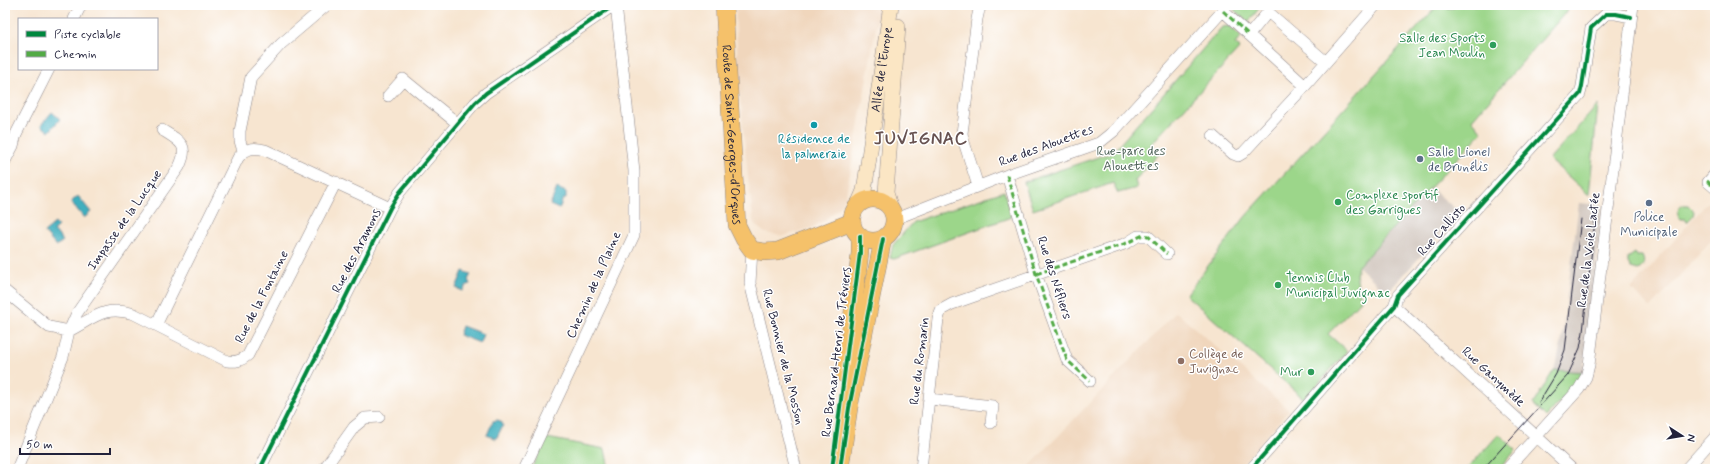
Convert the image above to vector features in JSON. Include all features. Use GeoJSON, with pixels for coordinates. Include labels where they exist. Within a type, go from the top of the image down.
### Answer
{"type":"FeatureCollection","features":[{"type":"Feature","properties":{"kind":"main road","name":"Route de Saint-Georges-d'Orques"},"geometry":{"type":"LineString","coordinates":[[724,5],[737,225],[744,240],[752,250]]}},
{"type":"Feature","properties":{"kind":"main road"},"geometry":{"type":"LineString","coordinates":[[871,198],[885,202],[892,213],[891,230],[883,238],[871,241],[860,236],[855,230],[852,222],[853,213],[858,205],[871,198]]}},
{"type":"Feature","properties":{"kind":"main road"},"geometry":{"type":"LineString","coordinates":[[752,250],[764,252],[778,251],[852,222]]}},
{"type":"Feature","properties":{"kind":"main road","name":"Rue Bernard-Henri de Tréviers"},"geometry":{"type":"LineString","coordinates":[[832,469],[860,253],[860,236]]}},
{"type":"Feature","properties":{"kind":"main road","name":"Rue Bernard-Henri de Tréviers"},"geometry":{"type":"LineString","coordinates":[[840,469],[849,408],[883,238]]}},
{"type":"Feature","properties":{"kind":"street"},"geometry":{"type":"LineString","coordinates":[[74,18],[81,5]]}},
{"type":"Feature","properties":{"kind":"street"},"geometry":{"type":"LineString","coordinates":[[243,151],[240,141],[240,131],[251,77],[280,44],[327,5]]}},
{"type":"Feature","properties":{"kind":"street","name":"Rue des Aramons"},"geometry":{"type":"LineString","coordinates":[[260,469],[390,208],[418,168],[475,103],[486,93],[615,5]]}},
{"type":"Feature","properties":{"kind":"street","name":"Chemin de la Plaine"},"geometry":{"type":"LineString","coordinates":[[524,469],[634,235],[634,170],[615,5]]}},
{"type":"Feature","properties":{"kind":"street","name":"Allée de l'Europe"},"geometry":{"type":"LineString","coordinates":[[858,205],[864,191],[891,5]]}},
{"type":"Feature","properties":{"kind":"street","name":"Allée de l'Europe"},"geometry":{"type":"LineString","coordinates":[[892,213],[886,193],[896,59],[898,5]]}},
{"type":"Feature","properties":{"kind":"street"},"geometry":{"type":"LineString","coordinates":[[978,186],[962,133],[977,19],[982,5]]}},
{"type":"Feature","properties":{"kind":"street"},"geometry":{"type":"LineString","coordinates":[[1213,136],[1233,154],[1238,156],[1243,153],[1305,86],[1376,5]]}},
{"type":"Feature","properties":{"kind":"street","name":"Rue de la Voie Lactée"},"geometry":{"type":"LineString","coordinates":[[1507,469],[1579,389],[1586,377],[1590,365],[1633,5]]}},
{"type":"Feature","properties":{"kind":"street"},"geometry":{"type":"LineString","coordinates":[[1225,8],[1249,35],[1305,86]]}},
{"type":"Feature","properties":{"kind":"street","name":"Rue des Alouettes"},"geometry":{"type":"LineString","coordinates":[[892,213],[978,186],[1099,143],[1114,131],[1225,8]]}},
{"type":"Feature","properties":{"kind":"street"},"geometry":{"type":"LineString","coordinates":[[1249,35],[1268,12],[1326,62]]}},
{"type":"Feature","properties":{"kind":"street","name":"Rue Callisto"},"geometry":{"type":"LineString","coordinates":[[1251,469],[1394,306],[1398,295],[1580,94],[1590,28],[1606,14],[1631,17]]}},
{"type":"Feature","properties":{"kind":"street"},"geometry":{"type":"LineString","coordinates":[[5,161],[13,146],[16,134],[48,70]]}},
{"type":"Feature","properties":{"kind":"street"},"geometry":{"type":"LineString","coordinates":[[388,96],[403,79],[457,123]]}},
{"type":"Feature","properties":{"kind":"street","name":"Impasse de la Lucque"},"geometry":{"type":"LineString","coordinates":[[17,469],[63,357],[69,331],[77,313],[179,167],[184,156],[182,146],[178,140],[162,130]]}},
{"type":"Feature","properties":{"kind":"street"},"geometry":{"type":"LineString","coordinates":[[156,326],[238,158],[243,151],[251,148],[265,150],[390,208]]}},
{"type":"Feature","properties":{"kind":"street"},"geometry":{"type":"LineString","coordinates":[[1715,174],[1708,182],[1715,188]]}},
{"type":"Feature","properties":{"kind":"street","name":"Rue des Néfliers"},"geometry":{"type":"LineString","coordinates":[[1007,175],[1036,274],[1067,360],[1090,381]]}},
{"type":"Feature","properties":{"kind":"street","name":"Rue de la Fontaine"},"geometry":{"type":"LineString","coordinates":[[69,331],[107,311],[122,310],[134,314],[227,361],[234,362],[242,360],[248,355],[336,182]]}},
{"type":"Feature","properties":{"kind":"street"},"geometry":{"type":"LineString","coordinates":[[1036,274],[1127,243],[1138,236],[1143,235],[1148,236],[1167,254]]}},
{"type":"Feature","properties":{"kind":"street","name":"Rue Bonnier de la Mosson"},"geometry":{"type":"LineString","coordinates":[[752,250],[750,284],[796,469]]}},
{"type":"Feature","properties":{"kind":"street","name":"Rue du Romarin"},"geometry":{"type":"LineString","coordinates":[[921,469],[938,319],[941,310],[952,304],[1036,274]]}},
{"type":"Feature","properties":{"kind":"street"},"geometry":{"type":"LineString","coordinates":[[5,291],[49,327],[69,331]]}},
{"type":"Feature","properties":{"kind":"street","name":"Rue Ganymède"},"geometry":{"type":"LineString","coordinates":[[1394,306],[1572,469]]}},
{"type":"Feature","properties":{"kind":"street"},"geometry":{"type":"LineString","coordinates":[[929,399],[993,406],[991,423]]}},
{"type":"Feature","properties":{"kind":"street"},"geometry":{"type":"LineString","coordinates":[[324,469],[354,427],[365,418],[379,417]]}},
{"type":"Feature","properties":{"kind":"street"},"geometry":{"type":"LineString","coordinates":[[1686,469],[1715,437]]}},
{"type":"Feature","properties":{"kind":"shaded area"},"geometry":{"type":"Polygon","coordinates":[[[735,5],[880,5],[846,195],[842,205],[824,221],[811,228],[783,236],[765,233],[756,226],[753,221],[740,99],[735,5]]]}},
{"type":"Feature","properties":{"kind":"shaded area"},"geometry":{"type":"Polygon","coordinates":[[[1431,188],[1460,213],[1387,293],[1358,266],[1431,188]]]}},
{"type":"Feature","properties":{"kind":"shaded area"},"geometry":{"type":"Polygon","coordinates":[[[1708,202],[1715,209],[1715,236],[1651,308],[1631,289],[1708,202]]]}},
{"type":"Feature","properties":{"kind":"shaded area"},"geometry":{"type":"Polygon","coordinates":[[[1579,203],[1603,205],[1583,372],[1554,370],[1561,345],[1579,203]]]}},
{"type":"Feature","properties":{"kind":"shaded area","name":"Collège de Juvignac"},"geometry":{"type":"Polygon","coordinates":[[[1176,312],[1289,410],[1238,469],[1027,469],[1176,312]]]}},
{"type":"Feature","properties":{"kind":"green space"},"geometry":{"type":"Polygon","coordinates":[[[1238,5],[1262,5],[1248,22],[1234,10],[1238,5]]]}},
{"type":"Feature","properties":{"kind":"green space","name":"Complexe sportif des Garrigues"},"geometry":{"type":"Polygon","coordinates":[[[1438,5],[1572,5],[1472,120],[1482,132],[1358,266],[1356,275],[1361,300],[1328,334],[1347,351],[1312,391],[1303,398],[1186,295],[1245,217],[1438,5]]]}},
{"type":"Feature","properties":{"kind":"green space","name":"Rue-parc des Alouettes"},"geometry":{"type":"Polygon","coordinates":[[[1230,26],[1241,37],[1235,44],[1240,48],[1152,143],[1151,146],[1159,154],[1135,180],[1137,188],[1118,193],[1113,183],[1033,210],[1024,182],[1113,152],[1222,27],[1230,26]]]}},
{"type":"Feature","properties":{"kind":"green space"},"geometry":{"type":"Polygon","coordinates":[[[1598,105],[1589,195],[1550,160],[1550,158],[1598,105]]]}},
{"type":"Feature","properties":{"kind":"green space"},"geometry":{"type":"Polygon","coordinates":[[[1004,191],[1011,217],[894,259],[890,258],[893,245],[913,222],[1004,191]]]}},
{"type":"Feature","properties":{"kind":"green space"},"geometry":{"type":"Polygon","coordinates":[[[1683,205],[1688,205],[1694,211],[1693,216],[1687,222],[1685,219],[1680,219],[1678,215],[1678,210],[1683,205]]]}},
{"type":"Feature","properties":{"kind":"green space"},"geometry":{"type":"Polygon","coordinates":[[[1635,253],[1637,256],[1642,256],[1643,260],[1643,266],[1638,270],[1631,268],[1628,263],[1628,258],[1635,253]]]}},
{"type":"Feature","properties":{"kind":"green space"},"geometry":{"type":"Polygon","coordinates":[[[1554,370],[1583,372],[1576,384],[1546,417],[1533,404],[1554,370]]]}},
{"type":"Feature","properties":{"kind":"green space"},"geometry":{"type":"Polygon","coordinates":[[[1499,434],[1516,450],[1499,469],[1467,469],[1499,434]]]}},
{"type":"Feature","properties":{"kind":"green space"},"geometry":{"type":"Polygon","coordinates":[[[547,438],[605,449],[609,469],[531,469],[547,438]]]}},
{"type":"Feature","properties":{"kind":"water"},"geometry":{"type":"Polygon","coordinates":[[[52,112],[60,119],[49,132],[41,125],[52,112]]]}},
{"type":"Feature","properties":{"kind":"water"},"geometry":{"type":"Polygon","coordinates":[[[557,188],[566,192],[566,199],[563,199],[559,209],[550,205],[557,188]]]}},
{"type":"Feature","properties":{"kind":"water"},"geometry":{"type":"Polygon","coordinates":[[[78,196],[91,212],[84,218],[71,202],[78,196]]]}},
{"type":"Feature","properties":{"kind":"water"},"geometry":{"type":"Polygon","coordinates":[[[55,223],[58,226],[54,230],[63,241],[56,246],[44,232],[55,223]]]}},
{"type":"Feature","properties":{"kind":"water"},"geometry":{"type":"Polygon","coordinates":[[[463,271],[471,274],[468,280],[470,284],[466,286],[463,291],[456,288],[463,271]]]}},
{"type":"Feature","properties":{"kind":"water"},"geometry":{"type":"Polygon","coordinates":[[[462,326],[483,334],[480,343],[459,335],[462,326]]]}},
{"type":"Feature","properties":{"kind":"water"},"geometry":{"type":"Polygon","coordinates":[[[493,421],[501,421],[503,425],[496,439],[487,435],[493,421]]]}},
{"type":"Feature","properties":{"kind":"tram line"},"geometry":{"type":"LineString","coordinates":[[1539,402],[1556,374],[1565,350],[1581,219]]}},
{"type":"Feature","properties":{"kind":"tram line"},"geometry":{"type":"LineString","coordinates":[[1483,469],[1568,375],[1580,348],[1583,332],[1595,220]]}},
{"type":"Feature","properties":{"kind":"marked path"},"geometry":{"type":"LineString","coordinates":[[1223,11],[1249,35]]}},
{"type":"Feature","properties":{"kind":"marked path"},"geometry":{"type":"LineString","coordinates":[[1715,174],[1708,182],[1715,188]]}},
{"type":"Feature","properties":{"kind":"marked path"},"geometry":{"type":"LineString","coordinates":[[1007,175],[1036,274],[1067,360],[1090,381]]}},
{"type":"Feature","properties":{"kind":"marked path"},"geometry":{"type":"LineString","coordinates":[[1036,274],[1127,243],[1143,235],[1148,236],[1167,254]]}},
{"type":"Feature","properties":{"kind":"cycle path"},"geometry":{"type":"LineString","coordinates":[[260,469],[390,208],[400,192],[475,103],[486,93],[614,5]]}},
{"type":"Feature","properties":{"kind":"cycle path"},"geometry":{"type":"LineString","coordinates":[[1251,469],[1394,306],[1398,295],[1580,94],[1591,28],[1606,14],[1631,17]]}},
{"type":"Feature","properties":{"kind":"cycle path"},"geometry":{"type":"LineString","coordinates":[[832,469],[860,253],[860,236]]}},
{"type":"Feature","properties":{"kind":"cycle path"},"geometry":{"type":"LineString","coordinates":[[840,469],[849,408],[883,239]]}},
{"type":"Feature","properties":{"kind":"place","name":"Salle des Sports Jean Moulin"},"geometry":{"type":"Point","coordinates":[1493,45]}},
{"type":"Feature","properties":{"kind":"place","name":"Résidence de la palmeraie"},"geometry":{"type":"Point","coordinates":[814,125]}},
{"type":"Feature","properties":{"kind":"place","name":"Salle Lionel de Brunélis"},"geometry":{"type":"Point","coordinates":[1420,159]}},
{"type":"Feature","properties":{"kind":"place","name":"Complexe sportif des Garrigues"},"geometry":{"type":"Point","coordinates":[1338,202]}},
{"type":"Feature","properties":{"kind":"place","name":"Police Municipale"},"geometry":{"type":"Point","coordinates":[1649,203]}},
{"type":"Feature","properties":{"kind":"place","name":"Tennis Club Municipal Juvignac"},"geometry":{"type":"Point","coordinates":[1278,285]}},
{"type":"Feature","properties":{"kind":"place","name":"Collège de Juvignac"},"geometry":{"type":"Point","coordinates":[1181,361]}},
{"type":"Feature","properties":{"kind":"place","name":"Mur"},"geometry":{"type":"Point","coordinates":[1311,372]}},
{"type":"Feature","properties":{"kind":"district","name":"JUVIGNAC"},"geometry":{"type":"Point","coordinates":[921,139]}}]}
